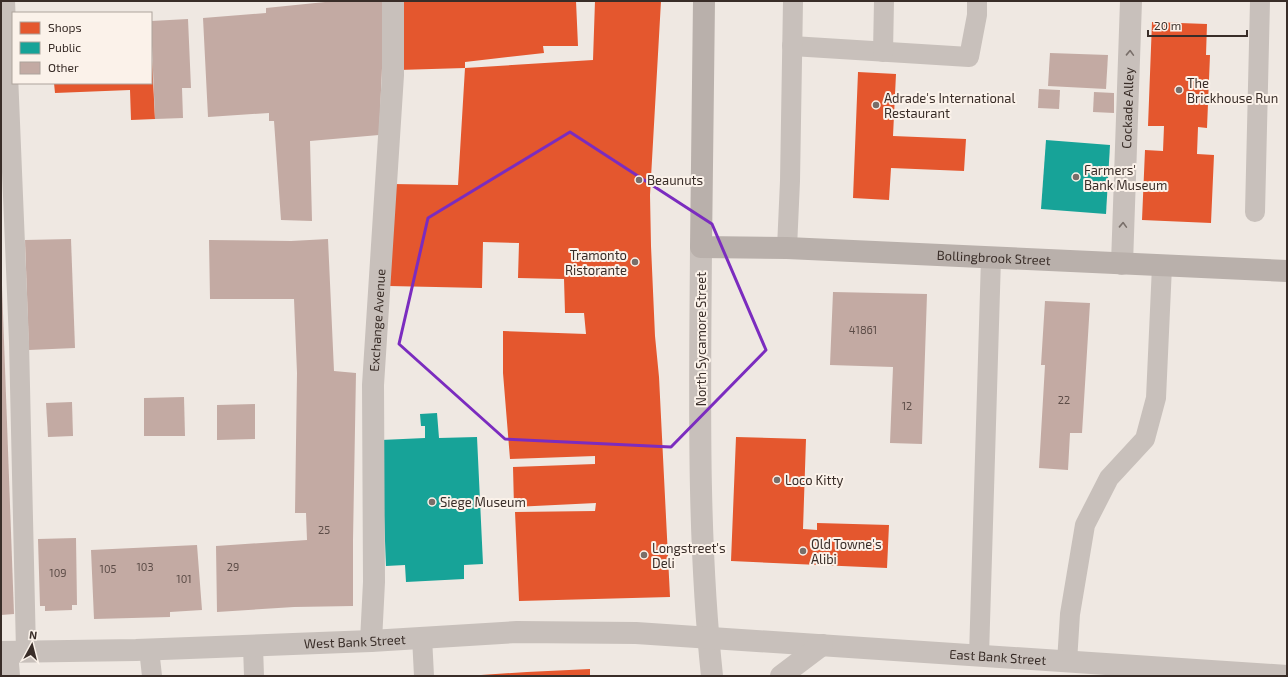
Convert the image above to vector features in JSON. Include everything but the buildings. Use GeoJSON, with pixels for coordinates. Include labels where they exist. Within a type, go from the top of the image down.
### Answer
{"type":"FeatureCollection","features":[{"type":"Feature","properties":{"kind":"main road","name":"North Sycamore Street"},"geometry":{"type":"LineString","coordinates":[[701,247],[704,1]]}},
{"type":"Feature","properties":{"kind":"main road","name":"Bollingbrook Street"},"geometry":{"type":"LineString","coordinates":[[701,247],[787,248],[1287,271]]}},
{"type":"Feature","properties":{"kind":"street","name":"Exchange Avenue"},"geometry":{"type":"LineString","coordinates":[[371,641],[374,582],[373,385],[393,75],[393,1]]}},
{"type":"Feature","properties":{"kind":"street","name":"Cockade Alley"},"geometry":{"type":"LineString","coordinates":[[1122,264],[1131,1]]}},
{"type":"Feature","properties":{"kind":"street","name":"North Sycamore Street"},"geometry":{"type":"LineString","coordinates":[[701,247],[700,466],[708,637],[712,676]]}},
{"type":"Feature","properties":{"kind":"street","name":"West Bank Street"},"geometry":{"type":"LineString","coordinates":[[12,651],[254,646],[371,641],[517,632],[636,633],[708,637]]}},
{"type":"Feature","properties":{"kind":"street","name":"East Bank Street"},"geometry":{"type":"LineString","coordinates":[[708,637],[1287,676]]}},
{"type":"Feature","properties":{"kind":"street"},"geometry":{"type":"LineString","coordinates":[[781,676],[822,645]]}},
{"type":"Feature","properties":{"kind":"lane"},"geometry":{"type":"LineString","coordinates":[[5,1],[19,342],[12,651],[10,676]]}},
{"type":"Feature","properties":{"kind":"lane"},"geometry":{"type":"LineString","coordinates":[[787,248],[790,181],[793,1]]}},
{"type":"Feature","properties":{"kind":"lane"},"geometry":{"type":"LineString","coordinates":[[883,52],[884,1]]}},
{"type":"Feature","properties":{"kind":"lane"},"geometry":{"type":"LineString","coordinates":[[792,46],[969,56],[977,16],[978,1]]}},
{"type":"Feature","properties":{"kind":"lane"},"geometry":{"type":"LineString","coordinates":[[1255,212],[1260,1]]}},
{"type":"Feature","properties":{"kind":"lane"},"geometry":{"type":"LineString","coordinates":[[979,656],[991,258]]}},
{"type":"Feature","properties":{"kind":"lane"},"geometry":{"type":"LineString","coordinates":[[1067,662],[1070,614],[1085,525],[1109,478],[1145,439],[1156,398],[1162,266]]}},
{"type":"Feature","properties":{"kind":"lane"},"geometry":{"type":"LineString","coordinates":[[422,637],[424,676]]}},
{"type":"Feature","properties":{"kind":"lane"},"geometry":{"type":"LineString","coordinates":[[254,646],[254,676]]}},
{"type":"Feature","properties":{"kind":"lane"},"geometry":{"type":"LineString","coordinates":[[150,649],[152,676]]}},
{"type":"Feature","properties":{"kind":"highlighted area"},"geometry":{"type":"Polygon","coordinates":[[[570,132],[712,224],[766,350],[671,447],[505,439],[399,344],[428,218],[570,132]]]}},
{"type":"Feature","properties":{"kind":"place","name":"The Brickhouse Run"},"geometry":{"type":"Point","coordinates":[1179,90]}},
{"type":"Feature","properties":{"kind":"place","name":"Adrade's International Restaurant"},"geometry":{"type":"Point","coordinates":[876,105]}},
{"type":"Feature","properties":{"kind":"place","name":"Farmers' Bank Museum"},"geometry":{"type":"Point","coordinates":[1076,177]}},
{"type":"Feature","properties":{"kind":"place","name":"Beaunuts"},"geometry":{"type":"Point","coordinates":[639,180]}},
{"type":"Feature","properties":{"kind":"place","name":"Tramonto Ristorante"},"geometry":{"type":"Point","coordinates":[635,262]}},
{"type":"Feature","properties":{"kind":"place","name":"Loco Kitty"},"geometry":{"type":"Point","coordinates":[777,480]}},
{"type":"Feature","properties":{"kind":"place","name":"Siege Museum"},"geometry":{"type":"Point","coordinates":[432,502]}},
{"type":"Feature","properties":{"kind":"place","name":"Old Towne's Alibi"},"geometry":{"type":"Point","coordinates":[803,551]}},
{"type":"Feature","properties":{"kind":"place","name":"Longstreet's Deli"},"geometry":{"type":"Point","coordinates":[644,555]}}]}
